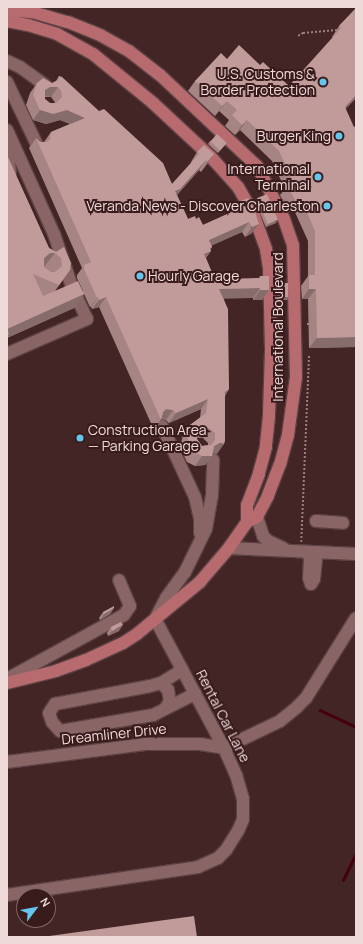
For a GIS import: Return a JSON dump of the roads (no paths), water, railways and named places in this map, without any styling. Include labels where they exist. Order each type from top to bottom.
[{"type":"main road","name":"International Boulevard","points":[[7,10],[43,14],[82,27],[110,40],[137,57],[160,75],[254,162],[264,175],[284,219],[293,245],[296,378],[291,423],[275,479],[252,519],[200,582],[137,634],[97,655],[56,671],[7,683]]},
{"type":"main road","name":"International Boulevard","points":[[7,21],[28,25],[56,34],[71,40],[97,56],[153,103],[210,156],[238,187],[253,213],[263,239],[269,267],[269,416],[266,447],[259,474],[248,505],[252,519]]},
{"type":"street","points":[[7,61],[45,85]]},
{"type":"street","points":[[7,82],[37,145]]},
{"type":"street","points":[[7,130],[54,234],[72,287],[87,319],[7,354]]},
{"type":"street","points":[[7,144],[11,180],[14,187]]},
{"type":"street","points":[[162,426],[198,508],[200,540]]},
{"type":"street","points":[[155,619],[166,598],[185,572],[206,529],[210,510],[213,460]]},
{"type":"street","points":[[252,519],[268,541],[304,552]]},
{"type":"street","points":[[316,521],[343,523]]},
{"type":"street","points":[[229,548],[356,554]]},
{"type":"street","points":[[7,679],[124,614],[130,606],[119,580]]},
{"type":"street","points":[[224,748],[280,721],[297,707],[306,698],[356,618]]},
{"type":"street","name":"Rental Car Lane","points":[[7,895],[198,867],[218,858],[226,850],[238,832],[243,819],[243,799],[236,775],[224,748],[155,619]]},
{"type":"street","points":[[182,670],[161,683],[55,704],[50,713],[52,722],[60,731],[153,714],[195,694]]},
{"type":"street","points":[[161,683],[168,690],[170,701],[165,709]]},
{"type":"street","name":"Dreamliner Drive","points":[[7,762],[145,744],[200,744],[224,748]]},
{"type":"waterway","points":[[320,710],[356,727]]},
{"type":"waterway","points":[[343,880],[356,853]]},
{"type":"place","name":"U.S. Customs & Border Protection","points":[[323,82]]},
{"type":"place","name":"Burger King","points":[[339,136]]},
{"type":"place","name":"International Terminal","points":[[318,177]]},
{"type":"place","name":"Veranda News - Discover Charleston","points":[[327,206]]},
{"type":"place","name":"Hourly Garage","points":[[140,276]]},
{"type":"place","name":"Construction Area — Parking Garage","points":[[80,438]]}]
